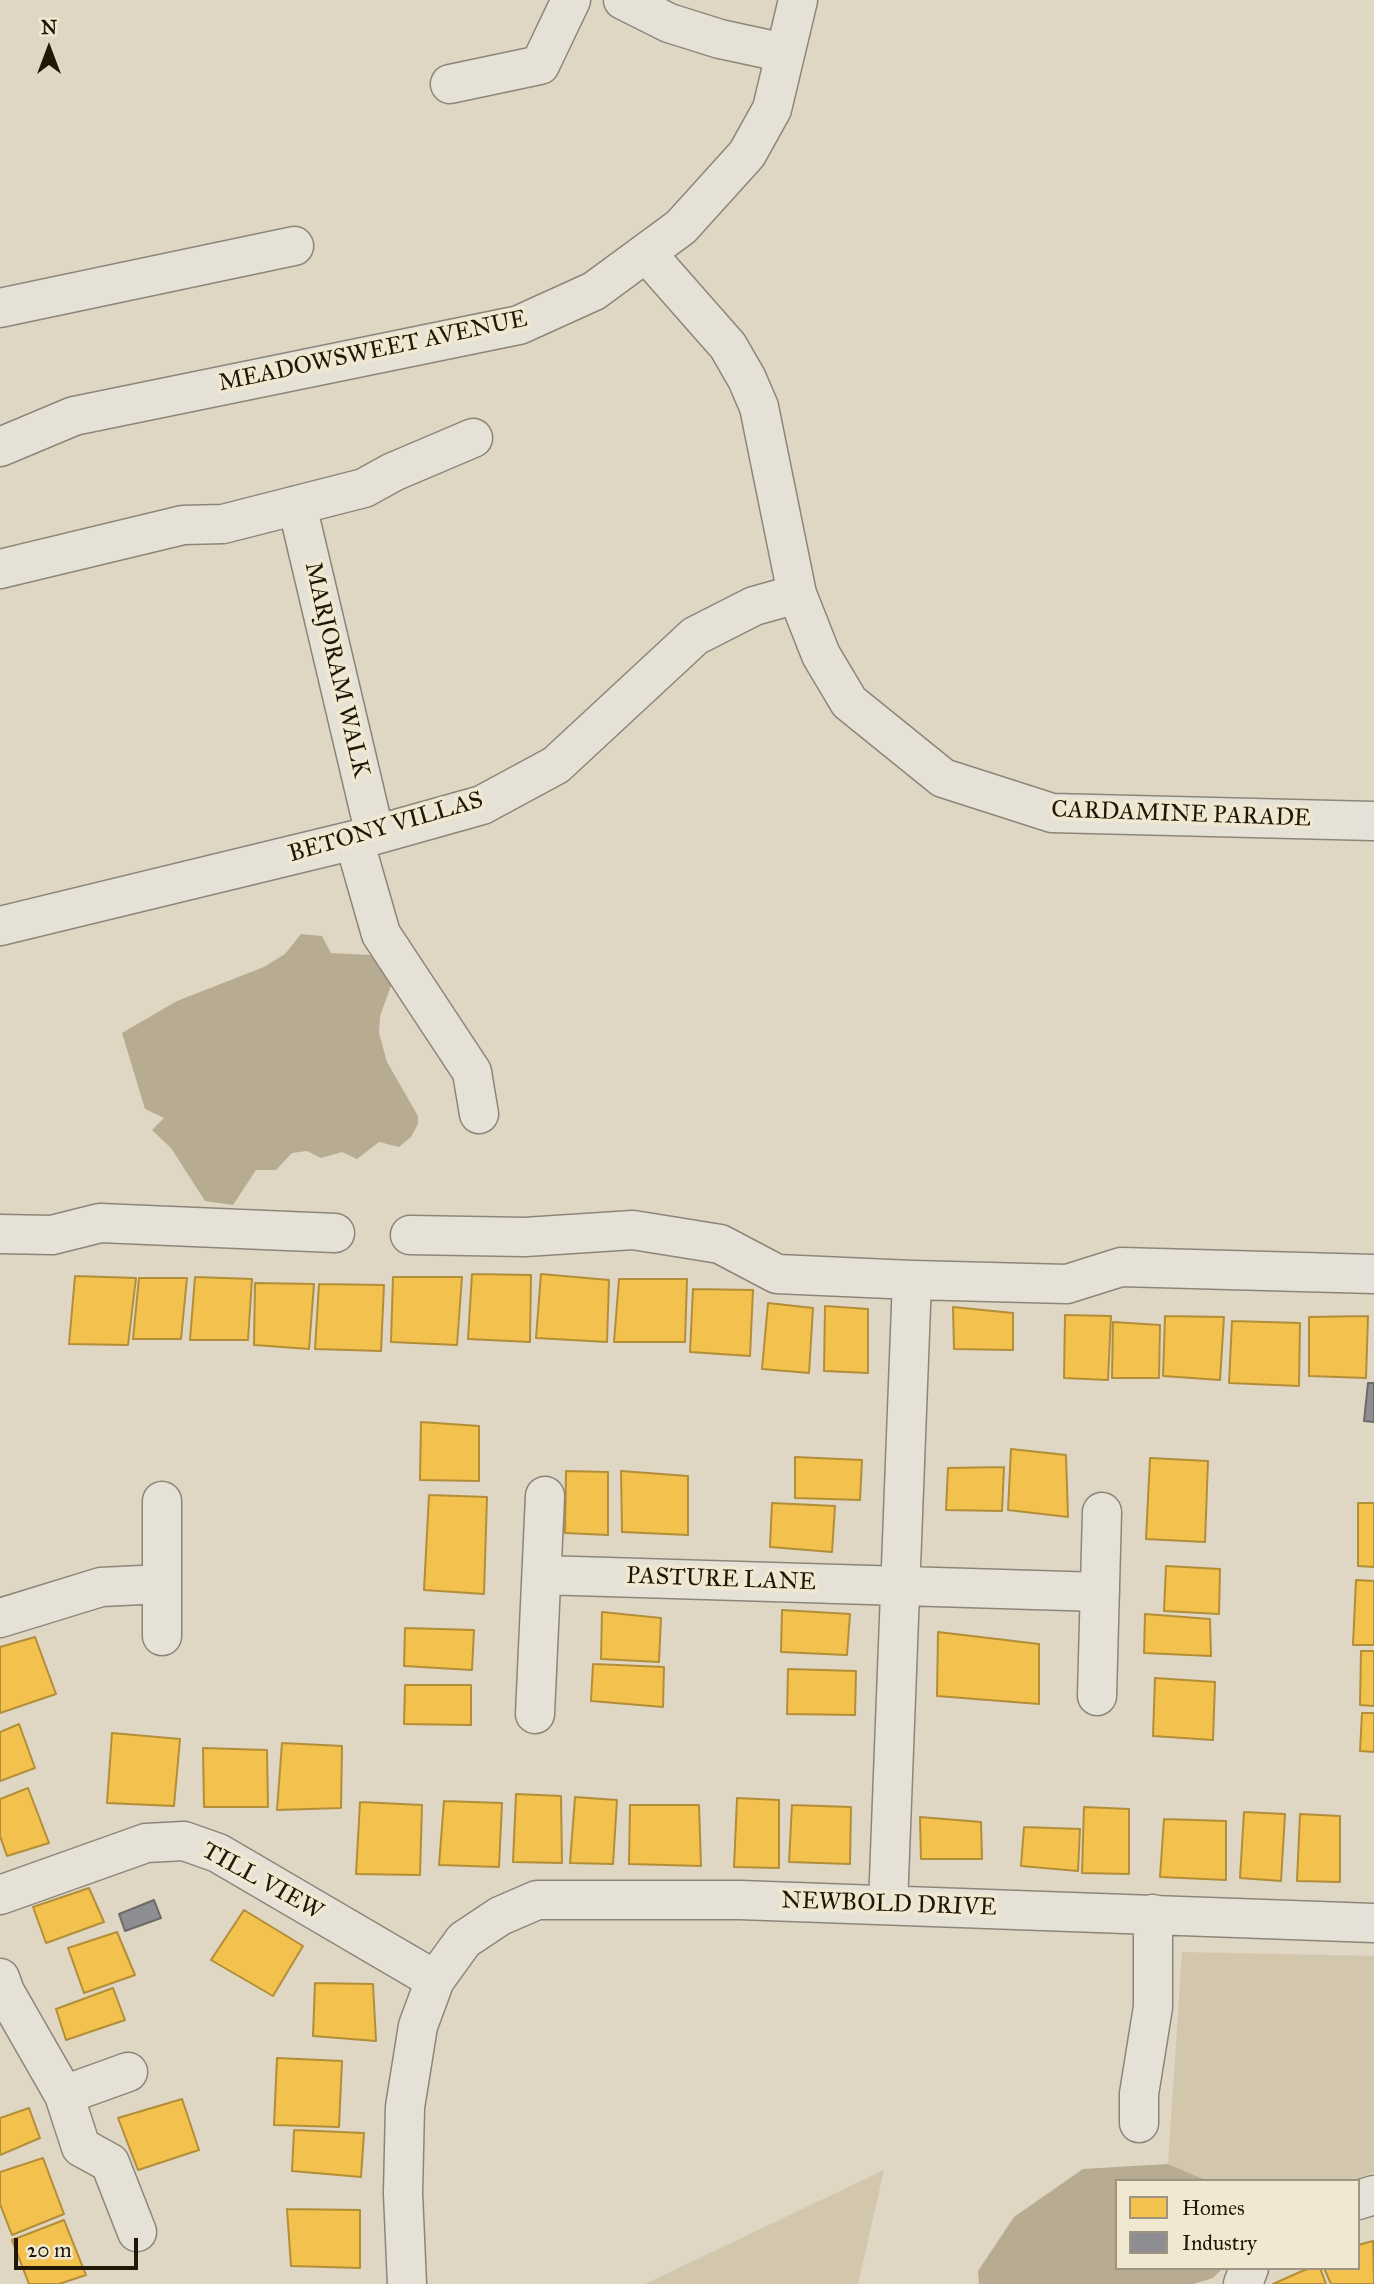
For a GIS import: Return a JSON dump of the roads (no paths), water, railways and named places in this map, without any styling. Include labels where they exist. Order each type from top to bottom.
[{"type":"street","points":[[450,84],[540,65],[571,0]]},
{"type":"street","points":[[623,0],[669,23],[785,53]]},
{"type":"street","name":"MEADOWSWEET AVENUE","points":[[0,447],[74,416],[519,325],[594,291],[681,227],[747,154],[772,109],[798,0]]},
{"type":"street","points":[[0,308],[294,246]]},
{"type":"street","name":"CARDAMINE PARADE","points":[[647,254],[728,346],[760,407],[797,594],[821,655],[849,702],[943,778],[1052,813],[1374,821]]},
{"type":"street","name":"MEADOWSWEET AVENUE","points":[[0,416],[74,416]]},
{"type":"street","points":[[0,569],[183,525],[223,524],[364,488],[473,438]]},
{"type":"street","name":"MARJORAM WALK","points":[[297,505],[382,934],[472,1072],[479,1114]]},
{"type":"street","name":"BETONY VILLAS","points":[[0,926],[364,838],[482,805],[555,765],[695,636],[754,606],[797,594]]},
{"type":"street","points":[[0,1234],[52,1235],[100,1223],[335,1233]]},
{"type":"street","points":[[410,1235],[525,1237],[633,1230],[720,1244],[778,1274],[912,1280],[1067,1284],[1121,1267],[1374,1274]]},
{"type":"street","points":[[888,1905],[912,1280]]},
{"type":"street","points":[[535,1714],[545,1496]]},
{"type":"street","points":[[162,1501],[162,1636]]},
{"type":"street","points":[[1097,1696],[1102,1512]]},
{"type":"street","name":"PASTURE LANE","points":[[542,1575],[1100,1592]]},
{"type":"street","points":[[0,1618],[101,1587],[162,1584]]},
{"type":"street","name":"TILL VIEW","points":[[0,1895],[146,1843],[184,1841],[218,1853],[435,1980]]},
{"type":"street","name":"NEWBOLD DRIVE","points":[[407,2284],[403,2193],[405,2107],[418,2026],[435,1980],[464,1940],[500,1916],[537,1900],[888,1905],[1374,1923]]},
{"type":"street","points":[[1139,2123],[1139,2094],[1153,2007],[1153,1914]]},
{"type":"street","points":[[0,1978],[5,1992],[64,2095],[81,2147],[110,2163],[137,2232]]},
{"type":"street","points":[[64,2095],[128,2072]]}]
